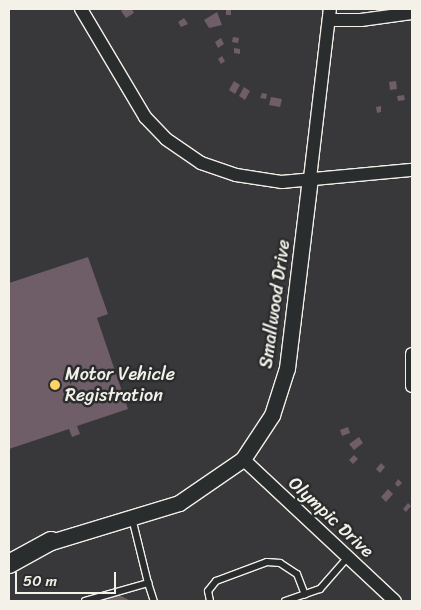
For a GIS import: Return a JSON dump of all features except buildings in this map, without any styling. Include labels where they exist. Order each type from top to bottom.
[{"type":"main road","points":[[9,550],[52,541]]},
{"type":"main road","points":[[9,564],[52,541]]},
{"type":"street","points":[[81,9],[136,105],[177,148],[207,166],[236,175],[282,182],[310,178],[362,177],[412,170]]},
{"type":"street","points":[[330,15],[361,20],[412,13]]},
{"type":"street","name":"Smallwood Drive","points":[[9,557],[52,541],[179,503],[243,459],[272,415],[287,368],[330,15]]},
{"type":"street","points":[[412,354],[412,386]]},
{"type":"street","name":"Olympic Drive","points":[[243,459],[395,601]]},
{"type":"lane","points":[[132,517],[154,601]]},
{"type":"lane","points":[[285,601],[320,589],[348,557]]},
{"type":"lane","points":[[210,601],[208,591],[216,581],[267,562],[280,563],[297,574],[305,595]]},
{"type":"lane","points":[[85,601],[148,583]]},
{"type":"place","name":"Motor Vehicle Registration","points":[[55,385]]}]
